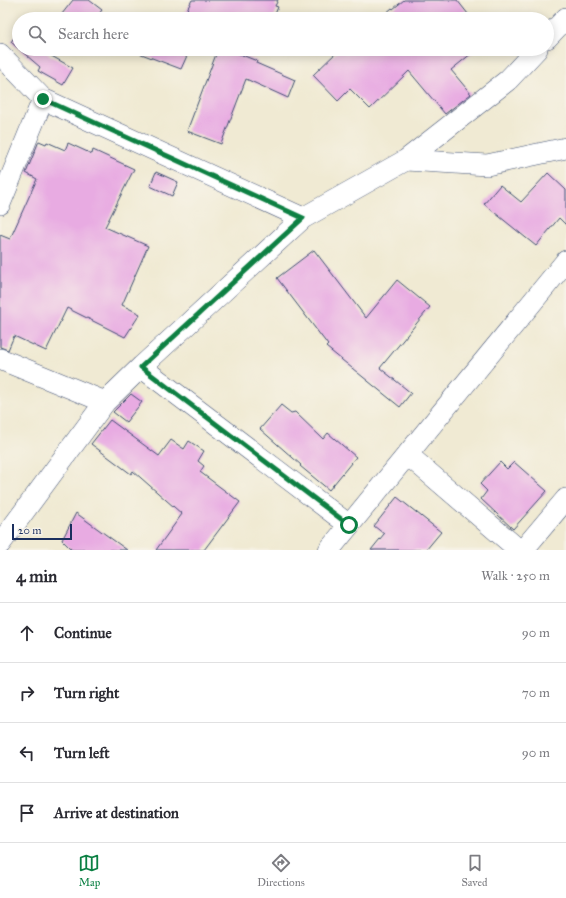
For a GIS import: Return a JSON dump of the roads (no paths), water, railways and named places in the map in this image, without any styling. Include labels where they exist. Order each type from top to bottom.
[{"type":"street","points":[[554,31],[566,18]]},
{"type":"street","points":[[0,54],[43,99],[303,218]]},
{"type":"street","points":[[0,544],[104,402],[141,367],[303,218],[406,160],[508,80],[530,56]]},
{"type":"street","points":[[0,204],[43,99]]},
{"type":"street","points":[[406,160],[487,165],[566,148]]},
{"type":"street","points":[[329,550],[566,261]]},
{"type":"street","points":[[0,360],[104,402]]},
{"type":"street","points":[[141,367],[349,525]]},
{"type":"street","points":[[408,455],[519,550]]},
{"type":"street","points":[[523,550],[566,499]]}]
